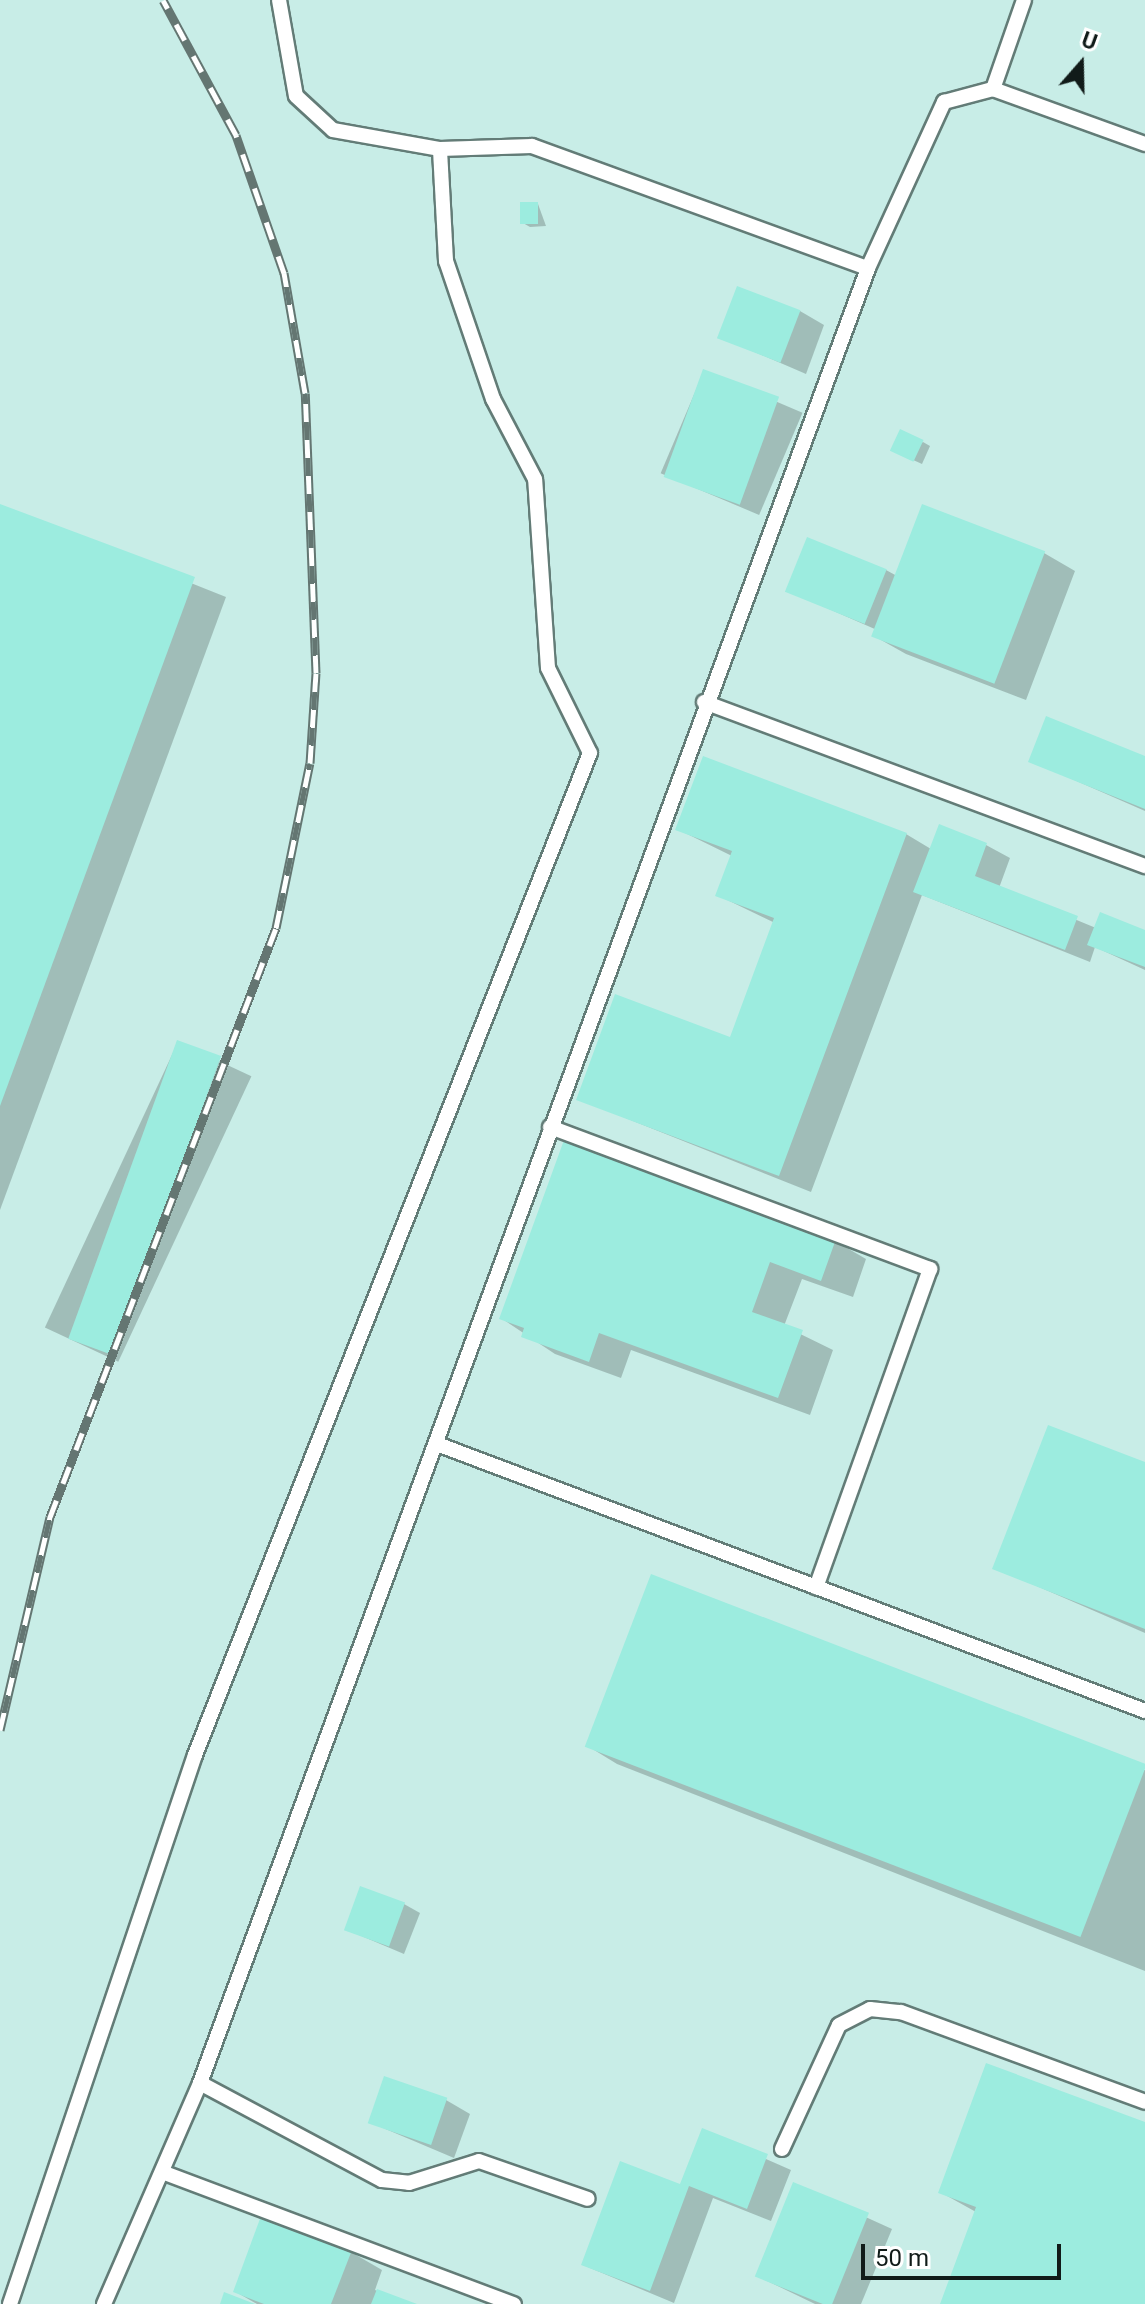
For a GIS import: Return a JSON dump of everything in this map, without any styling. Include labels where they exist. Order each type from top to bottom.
[{"type":"lane","points":[[279,0],[296,96],[312,116],[333,130],[440,149],[532,146],[868,268]]},
{"type":"lane","points":[[993,89],[1024,0]]},
{"type":"lane","points":[[104,2304],[200,2083],[437,1444],[704,702],[868,268],[944,102],[993,89],[1145,144]]},
{"type":"lane","points":[[10,2304],[195,1755],[590,753],[548,668],[535,479],[493,399],[446,261],[440,149]]},
{"type":"lane","points":[[704,702],[1145,866]]},
{"type":"lane","points":[[550,1127],[930,1269],[816,1587]]},
{"type":"lane","points":[[437,1444],[1145,1711]]},
{"type":"lane","points":[[782,2149],[839,2025],[870,2009],[901,2012],[1145,2102]]},
{"type":"lane","points":[[200,2083],[382,2180],[409,2183],[479,2161],[588,2199]]},
{"type":"lane","points":[[162,2172],[514,2304]]},
{"type":"shaded area","points":[[0,0],[1145,0],[1145,2304],[0,2304]]},
{"type":"building","points":[[520,202],[538,202],[538,224],[520,224]]},
{"type":"building","points":[[737,286],[800,310],[780,363],[717,338]]},
{"type":"building","points":[[703,369],[779,397],[740,505],[664,477]]},
{"type":"building","points":[[900,429],[924,440],[913,462],[890,451]]},
{"type":"building","points":[[0,504],[195,577],[0,1106]]},
{"type":"building","points":[[922,504],[1045,551],[994,684],[871,637]]},
{"type":"building","points":[[807,537],[887,569],[865,624],[785,592]]},
{"type":"building","points":[[1046,716],[1145,756],[1145,809],[1028,762]]},
{"type":"building","points":[[703,756],[907,833],[779,1176],[576,1100],[615,994],[730,1037],[774,918],[715,896],[732,851],[675,830]]},
{"type":"building","points":[[939,824],[987,843],[975,876],[1078,916],[1065,950],[913,892]]},
{"type":"building","points":[[1100,912],[1145,930],[1145,967],[1087,945]]},
{"type":"building","points":[[177,1040],[221,1056],[112,1355],[68,1339]]},
{"type":"building","points":[[564,1140],[836,1239],[821,1281],[770,1262],[752,1312],[803,1330],[778,1398],[599,1333],[589,1362],[521,1337],[524,1328],[499,1319]]},
{"type":"building","points":[[1048,1425],[1145,1462],[1145,1629],[992,1569]]},
{"type":"building","points":[[651,1574],[1145,1764],[1080,1937],[585,1747]]},
{"type":"building","points":[[360,1886],[405,1902],[389,1947],[344,1930]]},
{"type":"building","points":[[986,2063],[1145,2122],[1145,2304],[940,2304],[976,2207],[938,2193]]},
{"type":"building","points":[[384,2076],[447,2098],[431,2145],[368,2123]]},
{"type":"building","points":[[702,2128],[768,2154],[747,2209],[689,2186],[650,2291],[581,2265],[620,2161],[680,2184]]},
{"type":"building","points":[[793,2182],[869,2213],[832,2304],[823,2304],[755,2277]]},
{"type":"building","points":[[261,2216],[352,2250],[331,2304],[264,2304],[233,2292]]},
{"type":"building","points":[[377,2289],[417,2304],[371,2304]]},
{"type":"building","points":[[224,2292],[255,2304],[220,2304]]},
{"type":"railway","points":[[0,1730],[50,1517],[276,928],[310,763],[316,673],[305,393],[284,273],[236,135],[163,0]]}]
